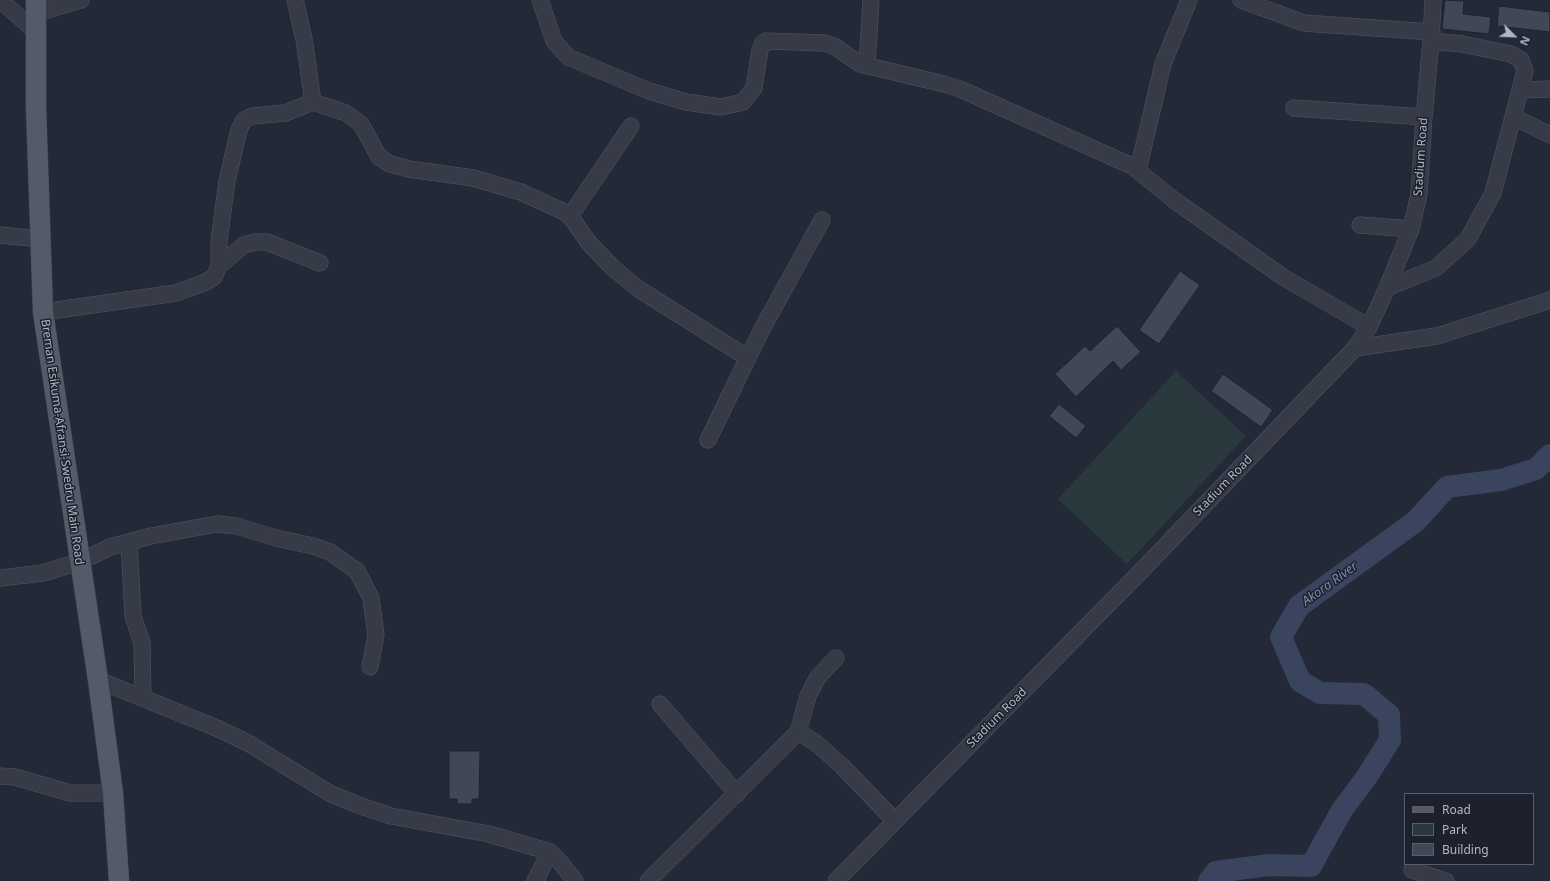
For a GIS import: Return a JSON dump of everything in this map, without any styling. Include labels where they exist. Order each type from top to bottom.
[{"type":"main road","name":"Breman Esikuma-Afransi-Swedru Main Road","points":[[36,15],[36,107],[43,312],[76,529],[79,562],[98,680],[113,794],[119,881]]},
{"type":"street","points":[[0,0],[36,15],[81,0]]},
{"type":"street","points":[[295,0],[304,39],[313,102]]},
{"type":"street","points":[[540,0],[554,41],[568,57],[649,91],[686,102],[721,107],[743,102],[754,88],[760,50],[766,41],[825,43],[834,46],[854,61],[867,66],[951,86],[1132,166],[1174,200],[1283,277],[1369,327]]},
{"type":"street","points":[[867,66],[871,0]]},
{"type":"street","points":[[1138,170],[1163,64],[1188,0]]},
{"type":"street","points":[[1241,0],[1304,23],[1432,36],[1511,54],[1521,60],[1525,70],[1514,117],[1492,193],[1468,239],[1436,268],[1387,288]]},
{"type":"street","name":"Stadium Road","points":[[836,881],[1145,567],[1355,348],[1369,327],[1387,288],[1411,229],[1419,194],[1424,117],[1432,36],[1433,0]]},
{"type":"street","points":[[1520,90],[1550,89]]},
{"type":"street","points":[[43,312],[176,293],[206,282],[214,277],[219,266],[219,241],[227,181],[239,130],[244,120],[252,116],[285,113],[313,102],[346,112],[361,124],[379,157],[390,164],[409,169],[473,178],[514,190],[562,211],[570,216],[589,243],[612,267],[637,288],[748,358]]},
{"type":"street","points":[[1294,108],[1424,117]]},
{"type":"street","points":[[1514,117],[1550,135]]},
{"type":"street","points":[[570,216],[631,126]]},
{"type":"street","points":[[708,440],[738,382],[748,358],[822,220]]},
{"type":"street","points":[[1360,225],[1411,229]]},
{"type":"street","points":[[0,235],[40,239]]},
{"type":"street","points":[[219,266],[244,245],[255,242],[267,242],[320,263]]},
{"type":"street","points":[[1355,348],[1437,336],[1550,300]]},
{"type":"street","points":[[0,578],[43,573],[79,562],[110,547],[184,529],[217,524],[237,526],[276,538],[313,546],[330,552],[357,571],[371,598],[376,635],[370,667]]},
{"type":"street","points":[[129,542],[133,616],[142,643],[143,698]]},
{"type":"street","points":[[648,881],[798,732],[808,696],[818,677],[836,658]]},
{"type":"street","points":[[98,680],[219,729],[248,743],[332,794],[364,807],[391,816],[489,834],[550,852],[575,881]]},
{"type":"street","points":[[660,704],[736,794]]},
{"type":"street","points":[[798,732],[816,743],[842,766],[895,821]]},
{"type":"street","points":[[0,776],[15,777],[70,793],[113,794]]},
{"type":"street","points":[[535,881],[550,852]]},
{"type":"street","points":[[1412,870],[1446,881]]},
{"type":"green space","points":[[1176,371],[1246,436],[1127,564],[1058,499]]},
{"type":"building","points":[[1445,0],[1464,1],[1463,14],[1491,17],[1489,34],[1442,29]]},
{"type":"building","points":[[1499,6],[1550,12],[1550,32],[1497,26]]},
{"type":"building","points":[[1180,271],[1200,285],[1159,344],[1139,330]]},
{"type":"building","points":[[1117,326],[1141,352],[1121,370],[1113,361],[1076,397],[1055,374],[1085,346],[1090,351]]},
{"type":"building","points":[[1223,374],[1273,410],[1261,427],[1211,391]]},
{"type":"building","points":[[1059,404],[1086,426],[1076,438],[1049,416]]},
{"type":"building","points":[[449,751],[480,751],[479,799],[472,799],[472,804],[457,804],[457,799],[449,799]]},
{"type":"waterway","name":"Akora River","points":[[1209,881],[1216,872],[1269,865],[1311,866],[1342,810],[1366,778],[1390,740],[1389,715],[1364,694],[1320,693],[1300,681],[1281,637],[1299,606],[1416,521],[1447,487],[1501,480],[1536,469],[1550,455]]}]
